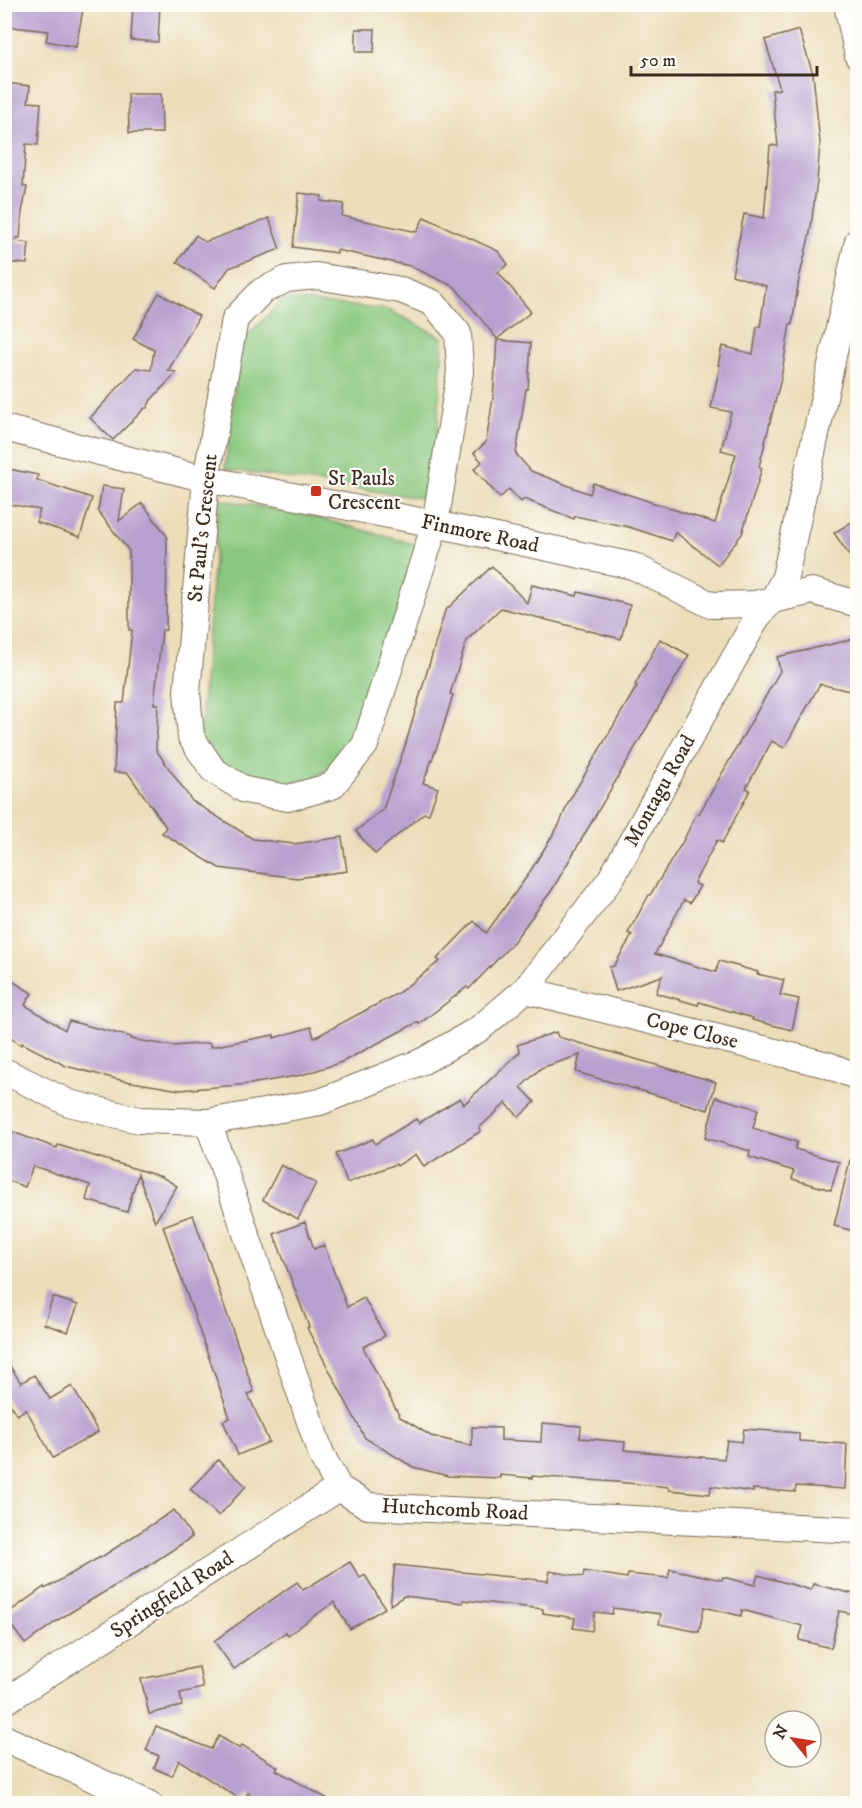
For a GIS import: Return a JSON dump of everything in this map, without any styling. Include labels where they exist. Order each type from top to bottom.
[{"type":"street","points":[[847,4],[858,56]]},
{"type":"street","name":"Montagu Road","points":[[4,1071],[69,1103],[139,1120],[208,1122],[320,1102],[423,1061],[479,1029],[525,990],[610,880],[758,616],[774,598],[785,577],[858,241]]},
{"type":"street","name":"St Paul's Crescent","points":[[316,276],[401,290],[433,303],[458,333],[460,372],[435,524],[365,745],[332,786],[288,798],[245,790],[213,770],[192,737],[187,692],[206,479],[236,319],[262,291],[287,279],[316,276]]},
{"type":"street","name":"Finmore Road","points":[[4,428],[206,479],[633,566],[711,605],[756,604],[812,591],[858,604]]},
{"type":"street","name":"Cope Close","points":[[525,990],[828,1065],[858,1077]]},
{"type":"street","points":[[208,1122],[321,1454],[339,1488]]},
{"type":"street","name":"Hutchcomb Road","points":[[339,1488],[368,1506],[858,1530]]},
{"type":"street","name":"Springfield Road","points":[[4,1702],[339,1488]]},
{"type":"street","points":[[4,1738],[149,1803]]},
{"type":"green space","points":[[283,299],[389,310],[443,338],[433,500],[225,469],[239,345]]},
{"type":"green space","points":[[219,499],[310,516],[418,545],[360,748],[300,787],[244,783],[199,744]]},
{"type":"building","points":[[4,4],[84,4],[76,47],[46,41],[48,31],[4,26]]},
{"type":"building","points":[[133,4],[160,4],[158,42],[131,40]]},
{"type":"building","points":[[356,29],[375,29],[374,52],[356,52]]},
{"type":"building","points":[[799,30],[813,74],[820,143],[817,181],[810,233],[799,279],[792,325],[790,324],[781,378],[759,467],[762,468],[742,534],[718,565],[675,532],[672,541],[629,527],[575,516],[574,519],[524,499],[521,502],[509,489],[500,498],[474,469],[482,462],[474,453],[486,442],[493,398],[497,340],[531,343],[528,389],[526,389],[516,454],[531,471],[590,494],[593,483],[715,523],[736,454],[721,450],[731,412],[711,408],[722,346],[753,354],[757,327],[760,327],[766,286],[732,275],[744,214],[764,218],[770,145],[778,146],[772,90],[780,89],[765,40]]},
{"type":"building","points":[[4,83],[30,86],[28,102],[41,103],[38,145],[26,144],[23,186],[27,187],[20,238],[16,238],[15,241],[29,243],[27,264],[4,262]]},
{"type":"building","points":[[128,94],[161,94],[162,133],[129,133]]},
{"type":"building","points":[[299,193],[322,196],[321,201],[344,204],[342,216],[417,232],[424,217],[498,251],[508,264],[498,272],[531,312],[497,339],[455,287],[410,266],[337,250],[337,253],[293,247]]},
{"type":"building","points":[[269,218],[280,249],[229,268],[215,288],[177,262],[196,235],[205,242]]},
{"type":"building","points":[[159,293],[199,316],[168,371],[177,372],[151,400],[147,408],[113,440],[90,418],[136,368],[151,370],[154,350],[133,339]]},
{"type":"building","points":[[4,468],[38,475],[37,480],[92,498],[80,537],[36,522],[40,510],[4,503]]},
{"type":"building","points":[[102,486],[124,489],[119,521],[142,503],[167,536],[166,630],[162,630],[154,704],[158,704],[156,750],[192,801],[253,839],[294,844],[342,837],[347,871],[297,878],[219,868],[162,833],[166,827],[128,773],[114,772],[117,703],[124,703],[132,630],[129,630],[129,551],[98,511]]},
{"type":"building","points":[[858,518],[858,568],[834,533]]},
{"type":"building","points":[[492,566],[527,603],[532,585],[577,596],[578,592],[630,605],[621,639],[501,608],[467,640],[450,694],[453,695],[438,744],[423,783],[438,788],[429,814],[424,813],[375,854],[356,831],[383,809],[405,746],[445,611]]},
{"type":"building","points":[[858,638],[858,693],[820,684],[784,748],[772,741],[746,788],[750,790],[722,843],[717,840],[694,883],[700,886],[690,903],[684,900],[655,954],[716,972],[719,961],[758,972],[757,974],[784,980],[780,995],[799,999],[792,1030],[752,1020],[753,1018],[699,1002],[698,1005],[656,993],[662,976],[616,991],[609,967],[614,966],[632,935],[628,933],[649,895],[682,843],[697,813],[699,814],[780,671],[777,657]]},
{"type":"building","points":[[660,639],[689,655],[552,890],[511,945],[469,989],[467,987],[419,1024],[418,1022],[342,1062],[302,1075],[250,1084],[180,1090],[120,1080],[66,1066],[22,1043],[21,1045],[6,1035],[4,1037],[4,976],[32,993],[25,1005],[65,1030],[69,1021],[131,1037],[131,1039],[173,1046],[210,1043],[210,1047],[274,1035],[274,1038],[311,1027],[314,1038],[398,993],[440,961],[437,959],[474,921],[486,933],[528,875],[559,825],[569,801],[637,686],[635,685]]},
{"type":"building","points":[[556,1032],[558,1037],[716,1082],[708,1110],[576,1072],[580,1055],[541,1068],[521,1087],[535,1102],[519,1117],[506,1103],[479,1128],[481,1131],[424,1167],[416,1154],[397,1166],[396,1164],[347,1183],[336,1154],[373,1139],[375,1144],[416,1119],[419,1123],[460,1098],[464,1104],[520,1052],[517,1045]]},
{"type":"building","points":[[716,1097],[758,1109],[753,1128],[797,1142],[795,1149],[839,1162],[831,1190],[792,1179],[794,1171],[749,1157],[750,1151],[705,1138]]},
{"type":"building","points":[[4,1129],[57,1148],[58,1145],[162,1177],[177,1186],[155,1222],[138,1174],[127,1212],[86,1200],[90,1185],[33,1166],[25,1187],[4,1179]]},
{"type":"building","points":[[850,1160],[858,1161],[858,1232],[834,1226]]},
{"type":"building","points":[[281,1165],[316,1183],[298,1219],[263,1200]]},
{"type":"building","points":[[193,1215],[254,1392],[248,1394],[269,1442],[238,1455],[223,1421],[230,1418],[163,1226]]},
{"type":"building","points":[[305,1222],[314,1249],[324,1245],[347,1307],[364,1298],[385,1336],[363,1347],[400,1417],[431,1436],[472,1446],[472,1427],[501,1428],[501,1440],[541,1442],[542,1423],[581,1426],[580,1438],[625,1442],[624,1450],[724,1459],[727,1440],[742,1442],[744,1429],[799,1433],[799,1441],[847,1444],[845,1489],[796,1486],[795,1492],[753,1489],[753,1492],[711,1486],[710,1494],[669,1490],[669,1487],[532,1476],[532,1478],[500,1475],[500,1478],[448,1476],[413,1467],[365,1438],[307,1328],[309,1327],[274,1234]]},
{"type":"building","points":[[53,1297],[78,1305],[68,1332],[44,1324]]},
{"type":"building","points":[[4,1357],[21,1383],[34,1375],[50,1399],[72,1386],[98,1432],[53,1458],[26,1409],[17,1415],[4,1395]]},
{"type":"building","points":[[218,1460],[246,1486],[219,1516],[190,1489]]},
{"type":"building","points":[[174,1510],[192,1537],[61,1618],[25,1644],[4,1616],[44,1587],[45,1589],[100,1558]]},
{"type":"building","points":[[350,1562],[360,1578],[365,1575],[385,1608],[350,1629],[334,1602],[288,1635],[286,1632],[234,1669],[214,1641],[297,1582],[303,1590]]},
{"type":"building","points":[[395,1565],[548,1581],[550,1571],[583,1577],[584,1571],[627,1578],[628,1574],[668,1578],[670,1569],[722,1580],[723,1577],[755,1585],[758,1575],[811,1590],[813,1584],[858,1595],[858,1615],[839,1611],[831,1648],[799,1640],[803,1626],[742,1610],[741,1616],[704,1607],[699,1632],[659,1624],[661,1614],[613,1608],[612,1614],[595,1612],[592,1631],[573,1628],[575,1618],[543,1613],[543,1609],[404,1596],[390,1605]]},
{"type":"building","points":[[199,1667],[203,1688],[180,1693],[182,1706],[149,1714],[141,1679]]},
{"type":"building","points":[[156,1726],[211,1749],[219,1736],[240,1749],[242,1745],[278,1767],[276,1770],[335,1803],[267,1803],[248,1793],[243,1801],[179,1760],[172,1776],[154,1768],[159,1756],[146,1750]]},
{"type":"place","name":"St Pauls Crescent","points":[[316,491]]}]
